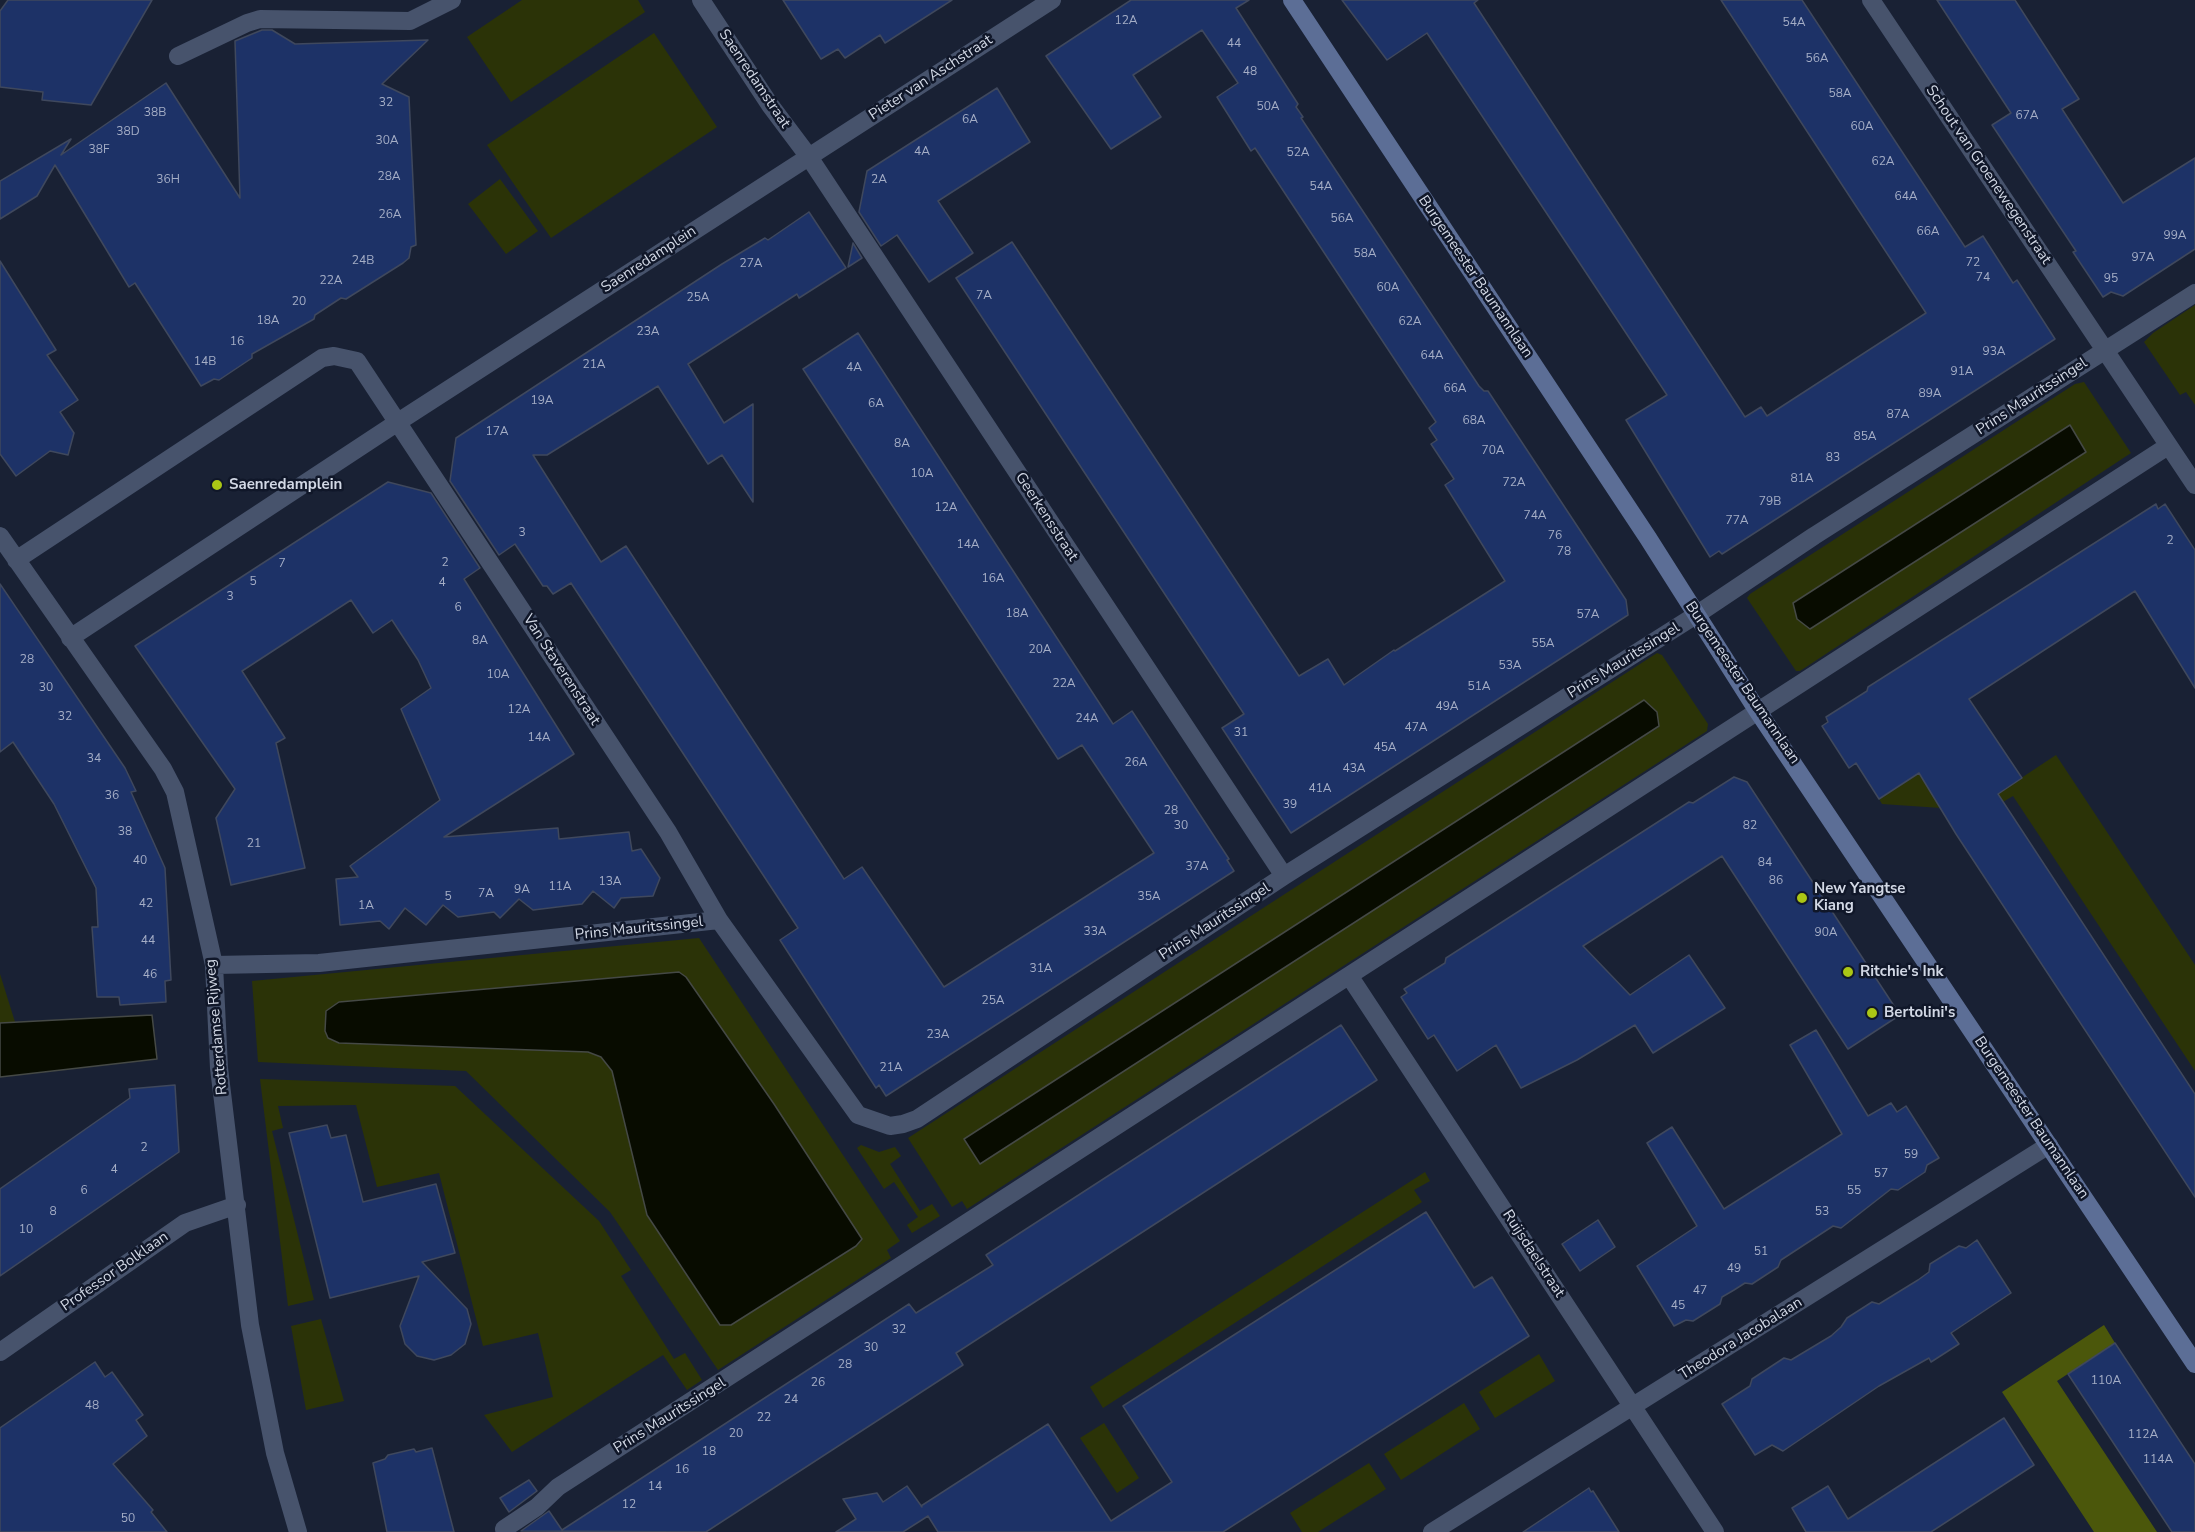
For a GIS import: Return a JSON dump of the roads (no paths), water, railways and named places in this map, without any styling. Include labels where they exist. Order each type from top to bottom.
[{"type":"street","points":[[178,56],[260,19],[410,21],[452,0]]},
{"type":"street","name":"Saenredamstraat","points":[[701,0],[770,105],[809,157]]},
{"type":"street","name":"Pieter van Aschstraat","points":[[809,157],[1052,0]]},
{"type":"street","name":"Burgemeester Baumannlaan","points":[[1292,0],[1648,538],[1757,710],[2195,1364]]},
{"type":"street","name":"Schout van Groenewegenstraat","points":[[1871,0],[2195,485]]},
{"type":"street","name":"Saenredamplein","points":[[70,638],[398,422],[809,157]]},
{"type":"street","name":"Geerkensstraat","points":[[809,157],[1284,876]]},
{"type":"street","name":"Prins Mauritssingel","points":[[214,965],[319,963],[719,920],[858,1114],[890,1126],[917,1119],[1284,876],[1696,615],[1814,536],[2195,293]]},
{"type":"street","points":[[16,560],[322,358],[334,356],[357,361],[398,422]]},
{"type":"street","name":"Van Staverenstraat","points":[[398,422],[668,832],[719,920]]},
{"type":"street","name":"Prins Mauritssingel","points":[[504,1529],[537,1507],[558,1487],[717,1386],[954,1229],[1350,977],[1757,710],[2168,446]]},
{"type":"street","name":"Rotterdamse Rijweg","points":[[0,536],[163,769],[175,792],[214,965],[219,1068],[250,1325],[275,1453],[298,1532]]},
{"type":"street","name":"Ruijsdaelstraat","points":[[1350,977],[1715,1532]]},
{"type":"street","name":"Theodora Jacobalaan","points":[[1432,1532],[2049,1144]]},
{"type":"street","name":"Professor Bolklaan","points":[[0,1352],[185,1223],[237,1205]]},
{"type":"place","name":"Saenredamplein","points":[[217,485]]},
{"type":"place","name":"New Yangtse Kiang","points":[[1802,898]]},
{"type":"place","name":"Ritchie's Ink","points":[[1848,972]]},
{"type":"place","name":"Bertolini's","points":[[1872,1013]]}]
